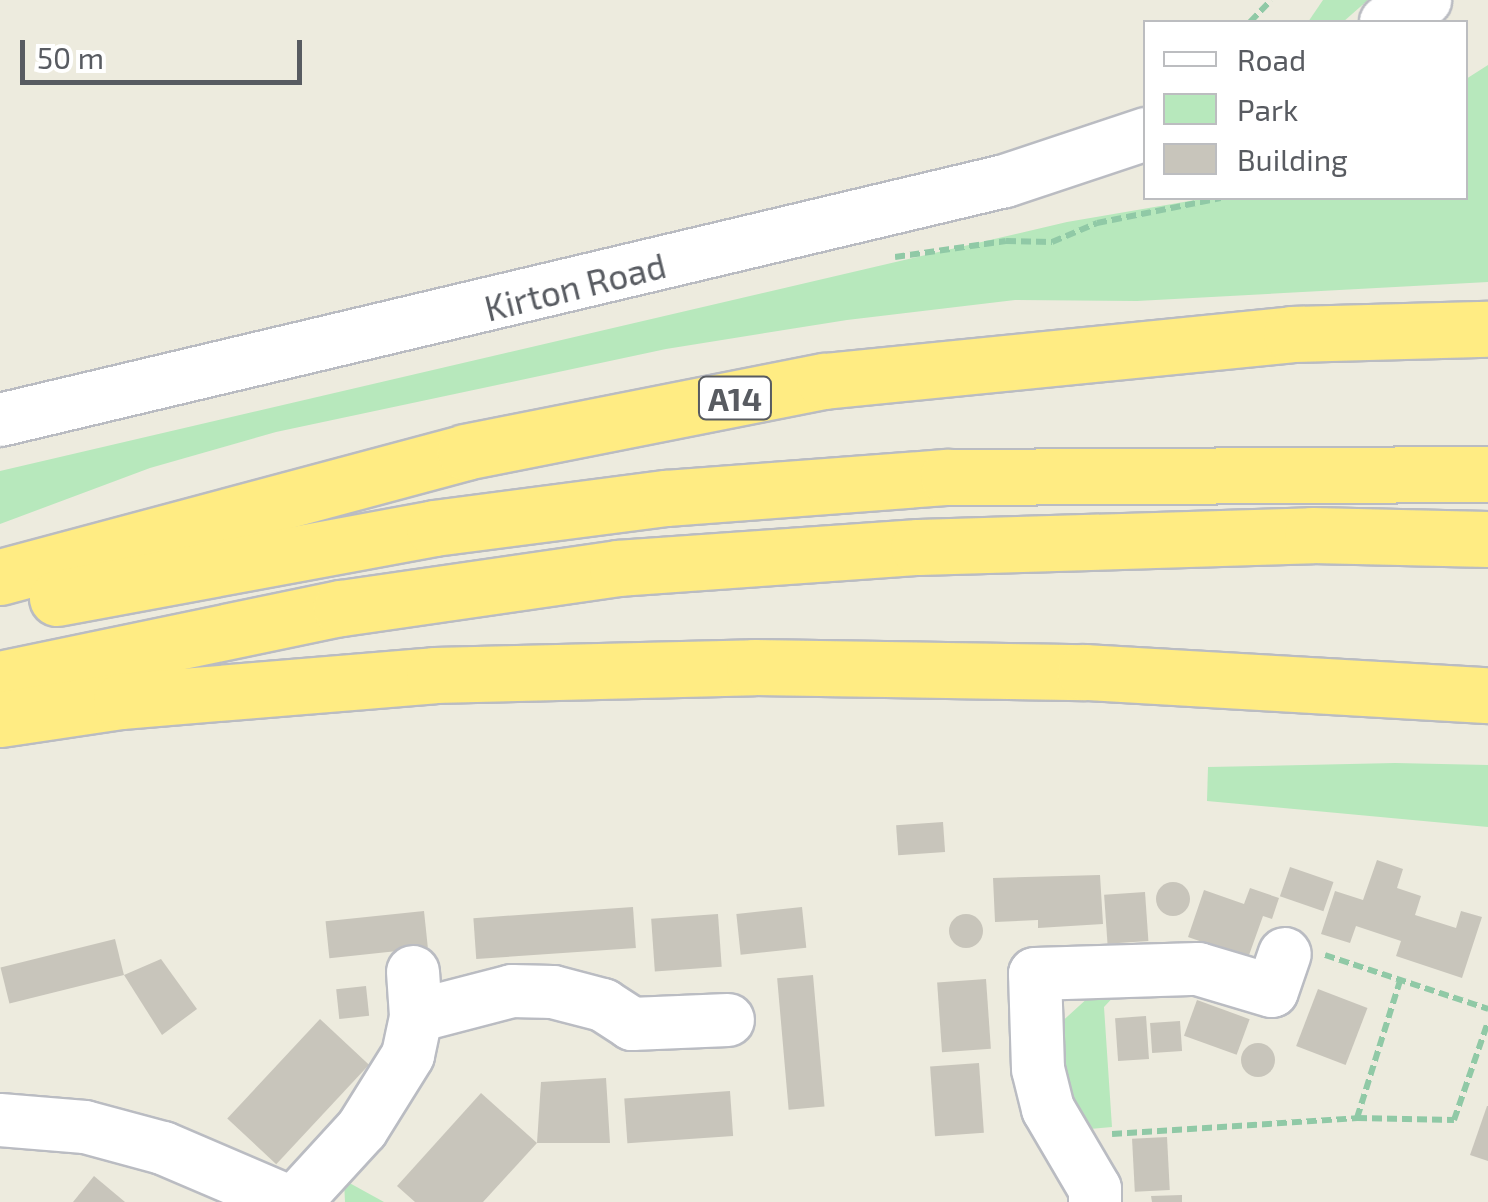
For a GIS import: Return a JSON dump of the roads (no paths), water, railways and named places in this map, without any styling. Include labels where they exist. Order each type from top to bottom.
[{"type":"highway","name":"A14","points":[[0,577],[464,452],[824,380],[1291,334],[1488,330]]},
{"type":"highway","points":[[0,611],[434,528],[666,498],[948,477],[1488,474]]},
{"type":"highway","points":[[0,679],[341,608],[617,568],[918,546],[1312,535],[1488,539]]},
{"type":"highway","points":[[0,719],[121,700],[434,674],[754,666],[1084,672],[1488,695]]},
{"type":"street","points":[[1390,20],[1425,0]]},
{"type":"street","name":"Kirton Road","points":[[0,420],[1005,181],[1143,135]]},
{"type":"street","points":[[1095,1202],[1095,1189],[1070,1150],[1038,1069],[1035,974],[1198,969],[1272,990],[1285,954]]},
{"type":"street","points":[[0,1120],[86,1127],[163,1148],[292,1202],[390,1089],[408,1056],[414,994],[553,992],[604,1005],[632,1024],[728,1020]]}]
